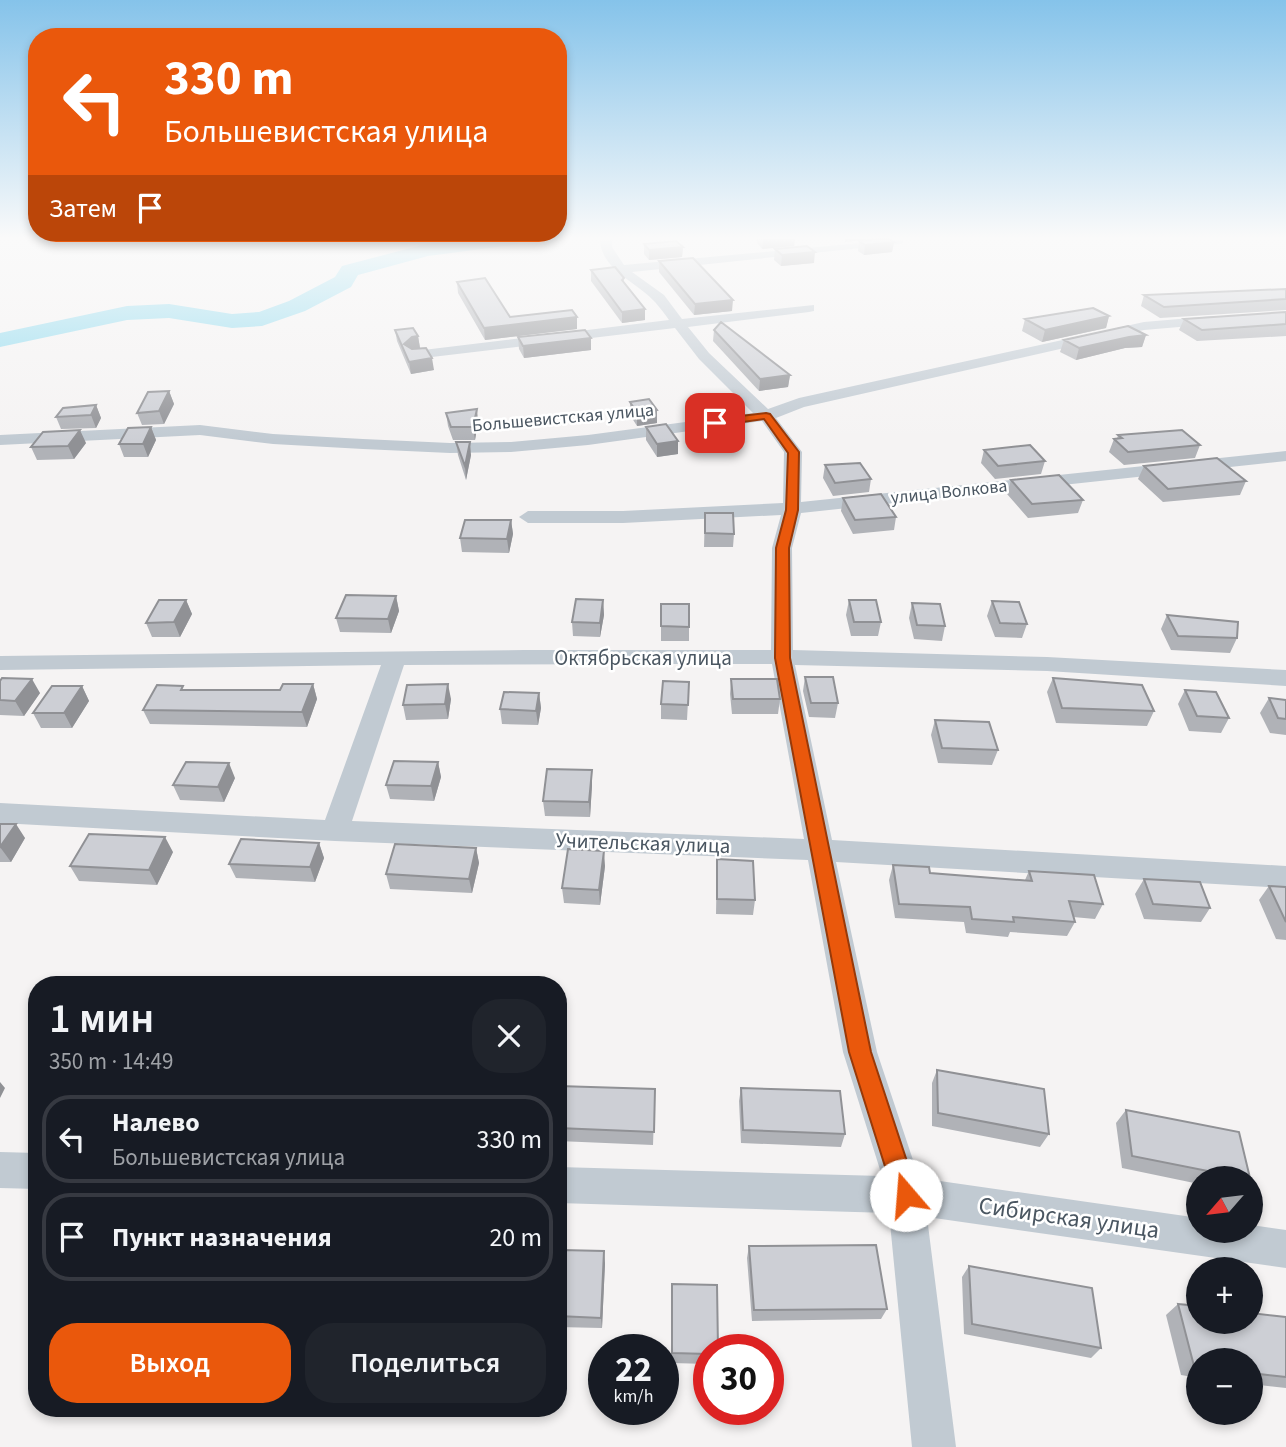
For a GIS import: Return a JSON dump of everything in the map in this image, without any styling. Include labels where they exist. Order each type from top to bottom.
[{"type":"street","points":[[666,307],[704,356],[766,416],[793,452],[792,510],[782,548],[782,658],[860,1052],[906,1195],[934,1447]]},
{"type":"street","points":[[415,355],[809,308]]},
{"type":"street","name":"Большевистская улица","points":[[0,440],[200,430],[273,439],[450,448],[511,447],[588,440],[766,416],[799,403],[1144,326],[1236,319]]},
{"type":"street","name":"улица Волкова","points":[[528,517],[608,519],[792,510],[1286,456]]},
{"type":"street","points":[[335,831],[395,658]]},
{"type":"street","name":"Октябрьская улица","points":[[0,663],[395,658],[782,658],[1046,664],[1286,678]]},
{"type":"street","name":"Учительская улица","points":[[0,813],[335,831],[818,850],[1286,877]]},
{"type":"street","points":[[0,1170],[28,1171]]},
{"type":"street","name":"Сибирская улица","points":[[567,1185],[906,1195],[1286,1249]]},
{"type":"building","points":[[471,307],[503,307],[510,317],[572,310],[577,317],[484,328]]},
{"type":"building","points":[[618,307],[643,307],[645,309],[622,312]]},
{"type":"building","points":[[1093,308],[1109,316],[1045,330],[1025,319]]},
{"type":"building","points":[[1286,312],[1286,324],[1202,330],[1184,319]]},
{"type":"building","points":[[721,322],[790,375],[760,379],[714,330]]},
{"type":"building","points":[[1128,326],[1146,335],[1079,348],[1064,340]]},
{"type":"building","points":[[413,328],[418,336],[412,337],[404,344],[412,349],[426,348],[432,358],[409,362],[395,330]]},
{"type":"building","points":[[585,330],[591,338],[523,346],[518,337]]},
{"type":"building","points":[[169,391],[159,411],[137,413],[148,392]]},
{"type":"building","points":[[649,399],[657,410],[637,413],[630,402]]},
{"type":"building","points":[[96,405],[91,415],[56,417],[63,408]]},
{"type":"building","points":[[477,409],[473,427],[451,427],[446,413]]},
{"type":"building","points":[[666,424],[678,441],[657,444],[646,427]]},
{"type":"building","points":[[151,427],[143,444],[119,444],[128,428]]},
{"type":"building","points":[[80,430],[68,446],[31,447],[43,432]]},
{"type":"building","points":[[1182,430],[1200,445],[1128,452],[1114,439],[1122,438],[1118,435]]},
{"type":"building","points":[[456,442],[470,442],[465,466]]},
{"type":"building","points":[[1030,445],[1045,461],[998,466],[984,450]]},
{"type":"building","points":[[1217,458],[1246,481],[1168,489],[1144,466]]},
{"type":"building","points":[[860,463],[871,479],[835,483],[825,465]]},
{"type":"building","points":[[1059,475],[1083,500],[1032,504],[1011,480]]},
{"type":"building","points":[[881,494],[896,517],[855,520],[843,498]]},
{"type":"building","points":[[705,513],[733,513],[734,534],[705,533]]},
{"type":"building","points":[[465,520],[511,520],[507,539],[460,538]]},
{"type":"building","points":[[346,595],[396,596],[388,619],[336,618]]},
{"type":"building","points":[[576,599],[603,600],[600,623],[572,622]]},
{"type":"building","points":[[159,600],[186,600],[174,622],[146,623]]},
{"type":"building","points":[[849,600],[876,600],[881,622],[854,622]]},
{"type":"building","points":[[992,601],[1019,602],[1027,624],[1000,623]]},
{"type":"building","points":[[912,603],[940,604],[945,626],[917,625]]},
{"type":"building","points":[[661,604],[689,604],[689,627],[661,626]]},
{"type":"building","points":[[1167,615],[1238,622],[1237,638],[1178,636]]},
{"type":"building","points":[[805,677],[833,677],[838,703],[811,703]]},
{"type":"building","points":[[2,678],[32,679],[15,701],[0,700]]},
{"type":"building","points":[[1053,678],[1142,685],[1154,711],[1062,708]]},
{"type":"building","points":[[731,679],[777,679],[780,699],[733,699]]},
{"type":"building","points":[[663,681],[689,682],[688,705],[661,704]]},
{"type":"building","points":[[283,684],[313,684],[302,712],[143,710],[157,685],[183,686],[181,690],[280,690]]},
{"type":"building","points":[[448,684],[445,704],[403,705],[407,685]]},
{"type":"building","points":[[52,686],[82,686],[64,713],[33,713]]},
{"type":"building","points":[[1185,690],[1216,692],[1229,718],[1197,716]]},
{"type":"building","points":[[504,692],[539,693],[536,711],[500,709]]},
{"type":"building","points":[[1269,698],[1286,700],[1286,719],[1278,718]]},
{"type":"building","points":[[935,720],[989,722],[998,750],[942,748]]},
{"type":"building","points":[[394,761],[438,762],[431,786],[386,785]]},
{"type":"building","points":[[186,762],[229,763],[218,787],[173,785]]},
{"type":"building","points":[[547,769],[592,770],[589,802],[543,801]]},
{"type":"building","points":[[0,824],[16,824],[0,847]]},
{"type":"building","points":[[89,834],[165,837],[149,870],[70,866]]},
{"type":"building","points":[[241,839],[319,843],[310,867],[229,864]]},
{"type":"building","points":[[395,844],[476,848],[469,879],[386,874]]},
{"type":"building","points":[[568,849],[604,851],[599,890],[562,888]]},
{"type":"building","points":[[717,859],[753,861],[755,900],[717,899]]},
{"type":"building","points":[[893,865],[929,867],[930,873],[1032,881],[1029,871],[1094,875],[1103,904],[1069,901],[1075,922],[1013,917],[1014,922],[972,919],[970,907],[899,904]]},
{"type":"building","points":[[1144,879],[1200,882],[1210,908],[1153,904]]},
{"type":"building","points":[[1269,886],[1286,887],[1286,922]]},
{"type":"building","points":[[937,1070],[1044,1089],[1049,1134],[938,1113]]},
{"type":"building","points":[[567,1086],[655,1089],[654,1132],[567,1128]]},
{"type":"building","points":[[741,1088],[840,1091],[845,1134],[743,1130]]},
{"type":"building","points":[[1126,1110],[1239,1132],[1247,1166],[1186,1167],[1132,1156]]},
{"type":"building","points":[[876,1245],[887,1309],[754,1310],[749,1246]]},
{"type":"building","points":[[567,1250],[604,1251],[601,1318],[567,1316]]},
{"type":"building","points":[[969,1266],[1092,1288],[1101,1348],[972,1324]]},
{"type":"building","points":[[672,1284],[717,1285],[718,1334],[693,1334],[693,1354],[679,1353],[679,1334],[672,1334]]},
{"type":"building","points":[[1178,1304],[1186,1305],[1186,1334],[1263,1334],[1263,1314],[1286,1317],[1286,1377],[1263,1374],[1263,1348],[1189,1348]]},
{"type":"waterway","points":[[0,340],[127,313],[169,311],[232,321],[262,319],[296,307]]},
{"type":"route","points":[[715,423],[766,416],[793,452],[792,510],[782,548],[782,658],[860,1052],[906,1195]]}]
